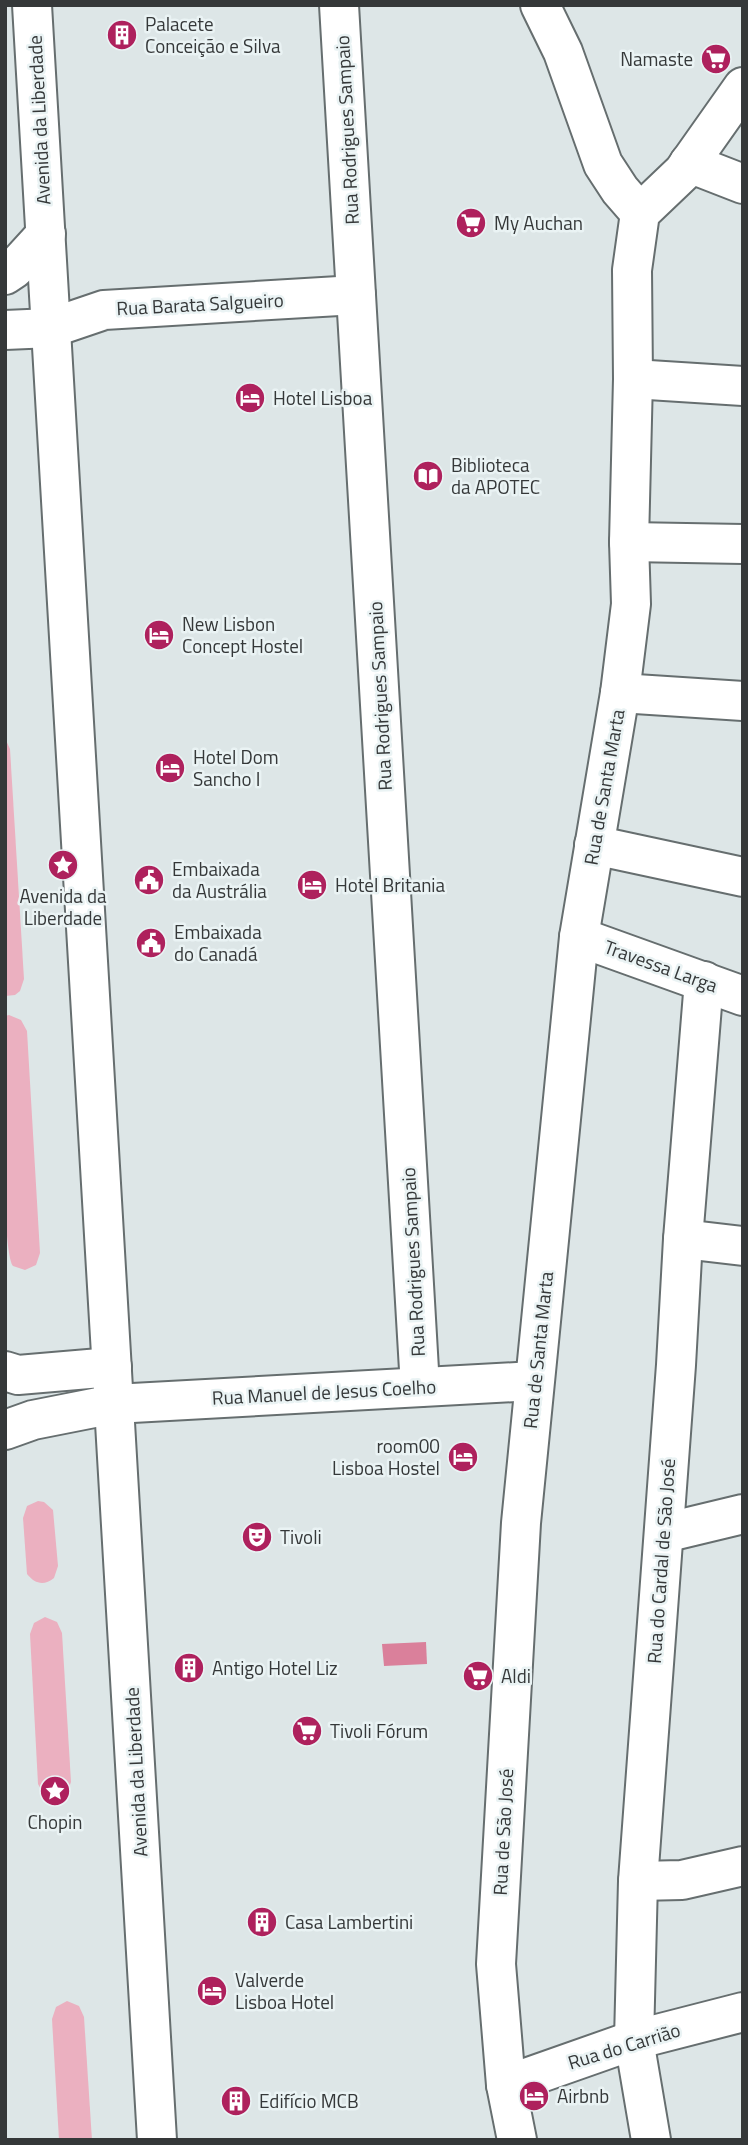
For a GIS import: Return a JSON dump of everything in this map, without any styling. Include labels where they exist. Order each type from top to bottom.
[{"type":"street","name":"Avenida da Liberdade","points":[[32,5],[157,2140]]},
{"type":"street","name":"Rua Rodrigues Sampaio","points":[[339,5],[420,1387]]},
{"type":"street","points":[[540,5],[563,52],[603,164],[620,190],[640,213],[690,163],[743,87]]},
{"type":"street","points":[[690,163],[743,184]]},
{"type":"street","name":"Rua de Santa Marta","points":[[521,1523],[579,937],[620,692],[631,604],[629,542],[633,379],[632,270],[640,213]]},
{"type":"street","points":[[5,275],[20,263],[46,234]]},
{"type":"street","name":"Rua Barata Salgueiro","points":[[5,330],[51,328],[104,310],[356,295]]},
{"type":"street","points":[[633,379],[743,386]]},
{"type":"street","points":[[629,542],[743,544]]},
{"type":"street","points":[[620,692],[743,701]]},
{"type":"street","points":[[594,845],[743,877]]},
{"type":"street","name":"Travessa Larga","points":[[579,937],[743,996]]},
{"type":"street","name":"Rua do Cardal de São José","points":[[651,2140],[634,2039],[638,1881],[664,1533],[682,1239],[705,981]]},
{"type":"street","points":[[682,1239],[743,1246]]},
{"type":"street","points":[[5,1371],[18,1375],[113,1385]]},
{"type":"street","name":"Rua Manuel de Jesus Coelho","points":[[113,1385],[420,1387],[534,1381]]},
{"type":"street","points":[[5,1430],[113,1385]]},
{"type":"street","points":[[664,1533],[743,1514]]},
{"type":"street","name":"Rua de São José","points":[[517,2140],[506,2085],[496,1964],[521,1523]]},
{"type":"street","points":[[638,1881],[682,1880],[743,1866]]},
{"type":"street","name":"Rua do Carrião","points":[[506,2085],[634,2039],[743,2012]]},
{"type":"shaded area","points":[[5,738],[10,749],[24,979],[20,991],[15,995],[5,996]]},
{"type":"shaded area","points":[[5,1016],[21,1020],[27,1031],[40,1253],[36,1265],[25,1270],[13,1266],[6,1224]]},
{"type":"shaded area","points":[[38,1501],[44,1502],[53,1510],[58,1566],[54,1578],[43,1583],[36,1582],[27,1574],[23,1518],[27,1506]]},
{"type":"shaded area","points":[[45,1617],[57,1622],[62,1633],[71,1782],[67,1793],[55,1799],[44,1795],[38,1784],[30,1634],[34,1623]]},
{"type":"shaded area","points":[[426,1642],[427,1664],[384,1666],[382,1644]]},
{"type":"shaded area","points":[[67,2001],[79,2006],[84,2017],[92,2140],[59,2140],[52,2019],[56,2007]]},
{"type":"place","name":"Palacete Conceição e Silva","points":[[122,35]]},
{"type":"place","name":"Namaste","points":[[716,59]]},
{"type":"place","name":"My Auchan","points":[[471,223]]},
{"type":"place","name":"Hotel Lisboa","points":[[250,398]]},
{"type":"place","name":"Biblioteca da APOTEC","points":[[428,476]]},
{"type":"place","name":"New Lisbon Concept Hostel","points":[[159,635]]},
{"type":"place","name":"Hotel Dom Sancho I","points":[[170,768]]},
{"type":"place","name":"Avenida da Liberdade","points":[[63,865]]},
{"type":"place","name":"Embaixada da Austrália","points":[[149,880]]},
{"type":"place","name":"Hotel Britania","points":[[312,885]]},
{"type":"place","name":"Embaixada do Canadá","points":[[151,943]]},
{"type":"place","name":"room00 Lisboa Hostel","points":[[463,1457]]},
{"type":"place","name":"Tivoli","points":[[257,1537]]},
{"type":"place","name":"Antigo Hotel Liz","points":[[189,1668]]},
{"type":"place","name":"Aldi","points":[[478,1676]]},
{"type":"place","name":"Tivoli Fórum","points":[[307,1731]]},
{"type":"place","name":"Chopin","points":[[55,1791]]},
{"type":"place","name":"Casa Lambertini","points":[[262,1922]]},
{"type":"place","name":"Valverde Lisboa Hotel","points":[[212,1991]]},
{"type":"place","name":"Airbnb","points":[[534,2096]]},
{"type":"place","name":"Edifício MCB","points":[[236,2101]]}]
